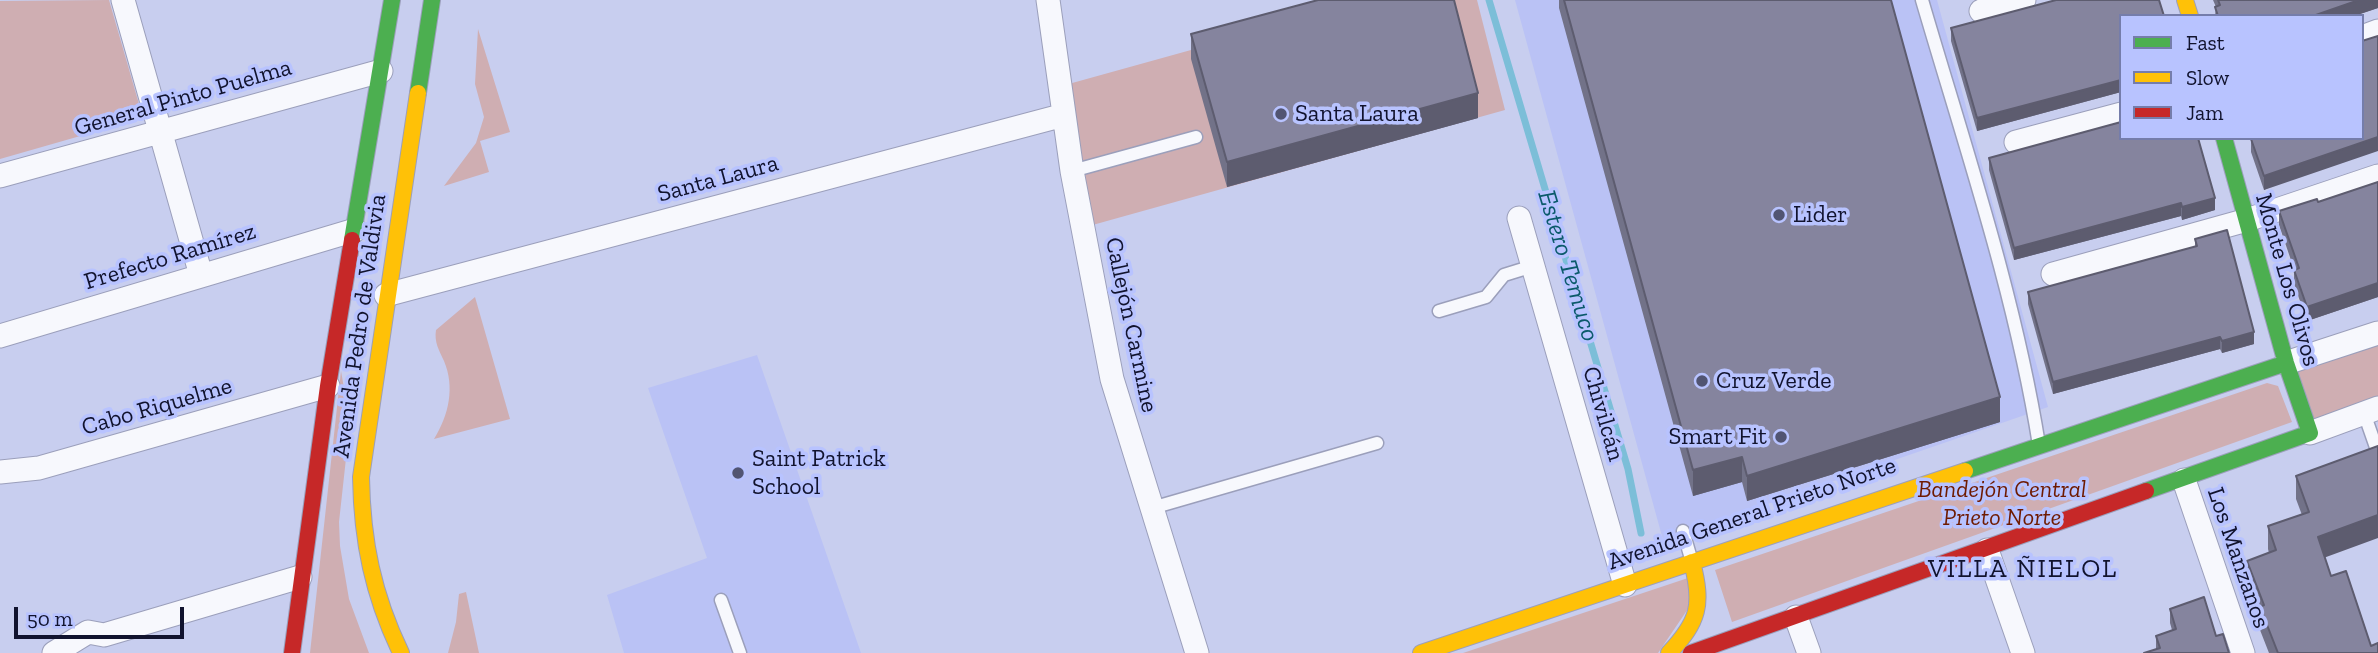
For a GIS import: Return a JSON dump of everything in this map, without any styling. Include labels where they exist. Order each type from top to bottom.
[{"type":"street","points":[[123,0],[201,275]]},
{"type":"street","name":"Avenida Pedro de Valdivia","points":[[292,653],[300,577],[328,386],[355,230],[394,81],[392,0]]},
{"type":"street","name":"Avenida Pedro de Valdivia","points":[[401,653],[379,612],[367,568],[361,525],[361,477],[432,0]]},
{"type":"street","name":"Callejón Carmine","points":[[1048,0],[1072,171],[1112,379],[1197,653]]},
{"type":"street","points":[[1981,11],[2024,0]]},
{"type":"street","points":[[394,81],[414,112]]},
{"type":"street","name":"General Pinto Puelma","points":[[0,176],[159,131],[394,81]]},
{"type":"street","name":"Santa Laura","points":[[386,295],[1064,115]]},
{"type":"street","points":[[2016,142],[2119,115]]},
{"type":"street","name":"Monte Los Olivos","points":[[2225,140],[2286,363],[2309,433]]},
{"type":"street","points":[[2053,274],[2247,220],[2378,176]]},
{"type":"street","name":"Chivilcán","points":[[1519,218],[1625,585]]},
{"type":"street","name":"Prefecto Ramírez","points":[[0,336],[355,230]]},
{"type":"street","name":"Avenida General Prieto Norte","points":[[1421,653],[2378,333]]},
{"type":"street","name":"Cabo Riquelme","points":[[0,472],[39,468],[328,386]]},
{"type":"street","points":[[1691,653],[2184,480],[2371,411]]},
{"type":"street","name":"Los Manzanos","points":[[2184,480],[2242,653]]},
{"type":"street","points":[[1987,550],[2023,653]]},
{"type":"street","points":[[1669,653],[1690,632],[1699,612],[1700,596],[1692,562]]},
{"type":"street","points":[[54,653],[88,632],[100,644],[300,577]]},
{"type":"street","points":[[1796,617],[1809,653]]},
{"type":"lane","points":[[1922,0],[2007,293],[2031,396],[2039,446]]},
{"type":"lane","points":[[1072,171],[1196,137]]},
{"type":"lane","points":[[1439,311],[1486,298],[1504,275],[1533,266]]},
{"type":"lane","points":[[2371,411],[2378,453]]},
{"type":"lane","points":[[1152,508],[1377,443]]},
{"type":"lane","points":[[1683,531],[1692,562]]},
{"type":"lane","points":[[721,600],[740,653]]},
{"type":"shaded area","name":"Lider","points":[[1515,0],[1937,0],[2048,407],[1663,540]]},
{"type":"shaded area","name":"Saint Patrick School","points":[[757,355],[861,653],[624,653],[607,595],[707,558],[648,388]]},
{"type":"green space","points":[[109,0],[143,118],[0,159],[0,1]]},
{"type":"green space","name":"Santa Laura","points":[[1371,0],[1477,0],[1505,110],[1089,226],[1065,85]]},
{"type":"green space","points":[[478,29],[510,132],[480,141],[489,172],[444,186],[476,143],[484,117],[475,84]]},
{"type":"green space","points":[[475,297],[510,419],[434,439],[447,411],[450,391],[447,371],[436,342],[436,330]]},
{"type":"green space","points":[[2378,340],[2378,407],[2314,424],[2295,367]]},
{"type":"green space","points":[[341,371],[350,422],[339,522],[340,546],[349,599],[369,653],[310,653]]},
{"type":"green space","name":"Bandejón Central Prieto Norte","points":[[2267,383],[2278,386],[2292,422],[1732,622],[1715,570]]},
{"type":"green space","points":[[1688,578],[1692,603],[1658,653],[1463,653]]},
{"type":"green space","points":[[466,592],[479,653],[448,653],[456,622],[459,594]]},
{"type":"building","points":[[1318,0],[1454,0],[1478,93],[1227,162],[1191,34]]},
{"type":"building","name":"Lider","points":[[1564,0],[1891,0],[2000,397],[1747,476],[1742,457],[1693,470]]},
{"type":"building","points":[[2056,0],[2159,0],[2163,14],[2119,14],[2119,81],[1977,118],[1951,28]]},
{"type":"building","points":[[2218,0],[2359,0],[2319,14],[2217,14],[2215,7],[2220,5]]},
{"type":"building","points":[[2378,36],[2378,137],[2264,176],[2251,140],[2364,140],[2364,40]]},
{"type":"building","points":[[2119,123],[2119,140],[2199,140],[2215,198],[2182,207],[2181,203],[2014,248],[1989,158]]},
{"type":"building","points":[[2378,182],[2378,283],[2307,307],[2294,270],[2299,268],[2279,211],[2317,199],[2318,202]]},
{"type":"building","points":[[2227,230],[2254,332],[2222,341],[2220,337],[2053,382],[2028,292],[2197,246],[2195,239]]},
{"type":"building","points":[[2378,446],[2378,515],[2318,537],[2331,576],[2346,571],[2371,646],[2378,643],[2378,653],[2278,653],[2260,607],[2264,605],[2247,561],[2276,550],[2268,526],[2309,512],[2296,476]]},
{"type":"building","points":[[2204,597],[2216,636],[2223,634],[2229,653],[2144,653],[2160,648],[2156,636],[2176,629],[2170,609]]},
{"type":"waterway","name":"Estero Temuco","points":[[1489,0],[1628,469],[1641,533]]},
{"type":"traffic: fast","points":[[352,240],[392,0]]},
{"type":"traffic: fast","points":[[418,93],[432,0]]},
{"type":"traffic: fast","points":[[2146,491],[2310,433],[2286,363],[2225,140]]},
{"type":"traffic: fast","points":[[1965,471],[2286,363]]},
{"type":"traffic: slow","points":[[2185,0],[2189,14]]},
{"type":"traffic: slow","points":[[401,653],[376,589],[367,546],[361,477],[418,93]]},
{"type":"traffic: slow","points":[[1421,653],[1965,471]]},
{"type":"traffic: slow","points":[[1669,653],[1687,631],[1696,612],[1697,590],[1692,562]]},
{"type":"traffic: jam","points":[[292,653],[328,386],[352,240]]},
{"type":"traffic: jam","points":[[1691,653],[2146,491]]},
{"type":"place","name":"Santa Laura","points":[[1281,114]]},
{"type":"place","name":"Lider","points":[[1779,215]]},
{"type":"place","name":"Cruz Verde","points":[[1702,381]]},
{"type":"place","name":"Smart Fit","points":[[1781,437]]},
{"type":"place","name":"Saint Patrick School","points":[[738,473]]},
{"type":"district","name":"VILLA ÑIELOL","points":[[2023,570]]}]
